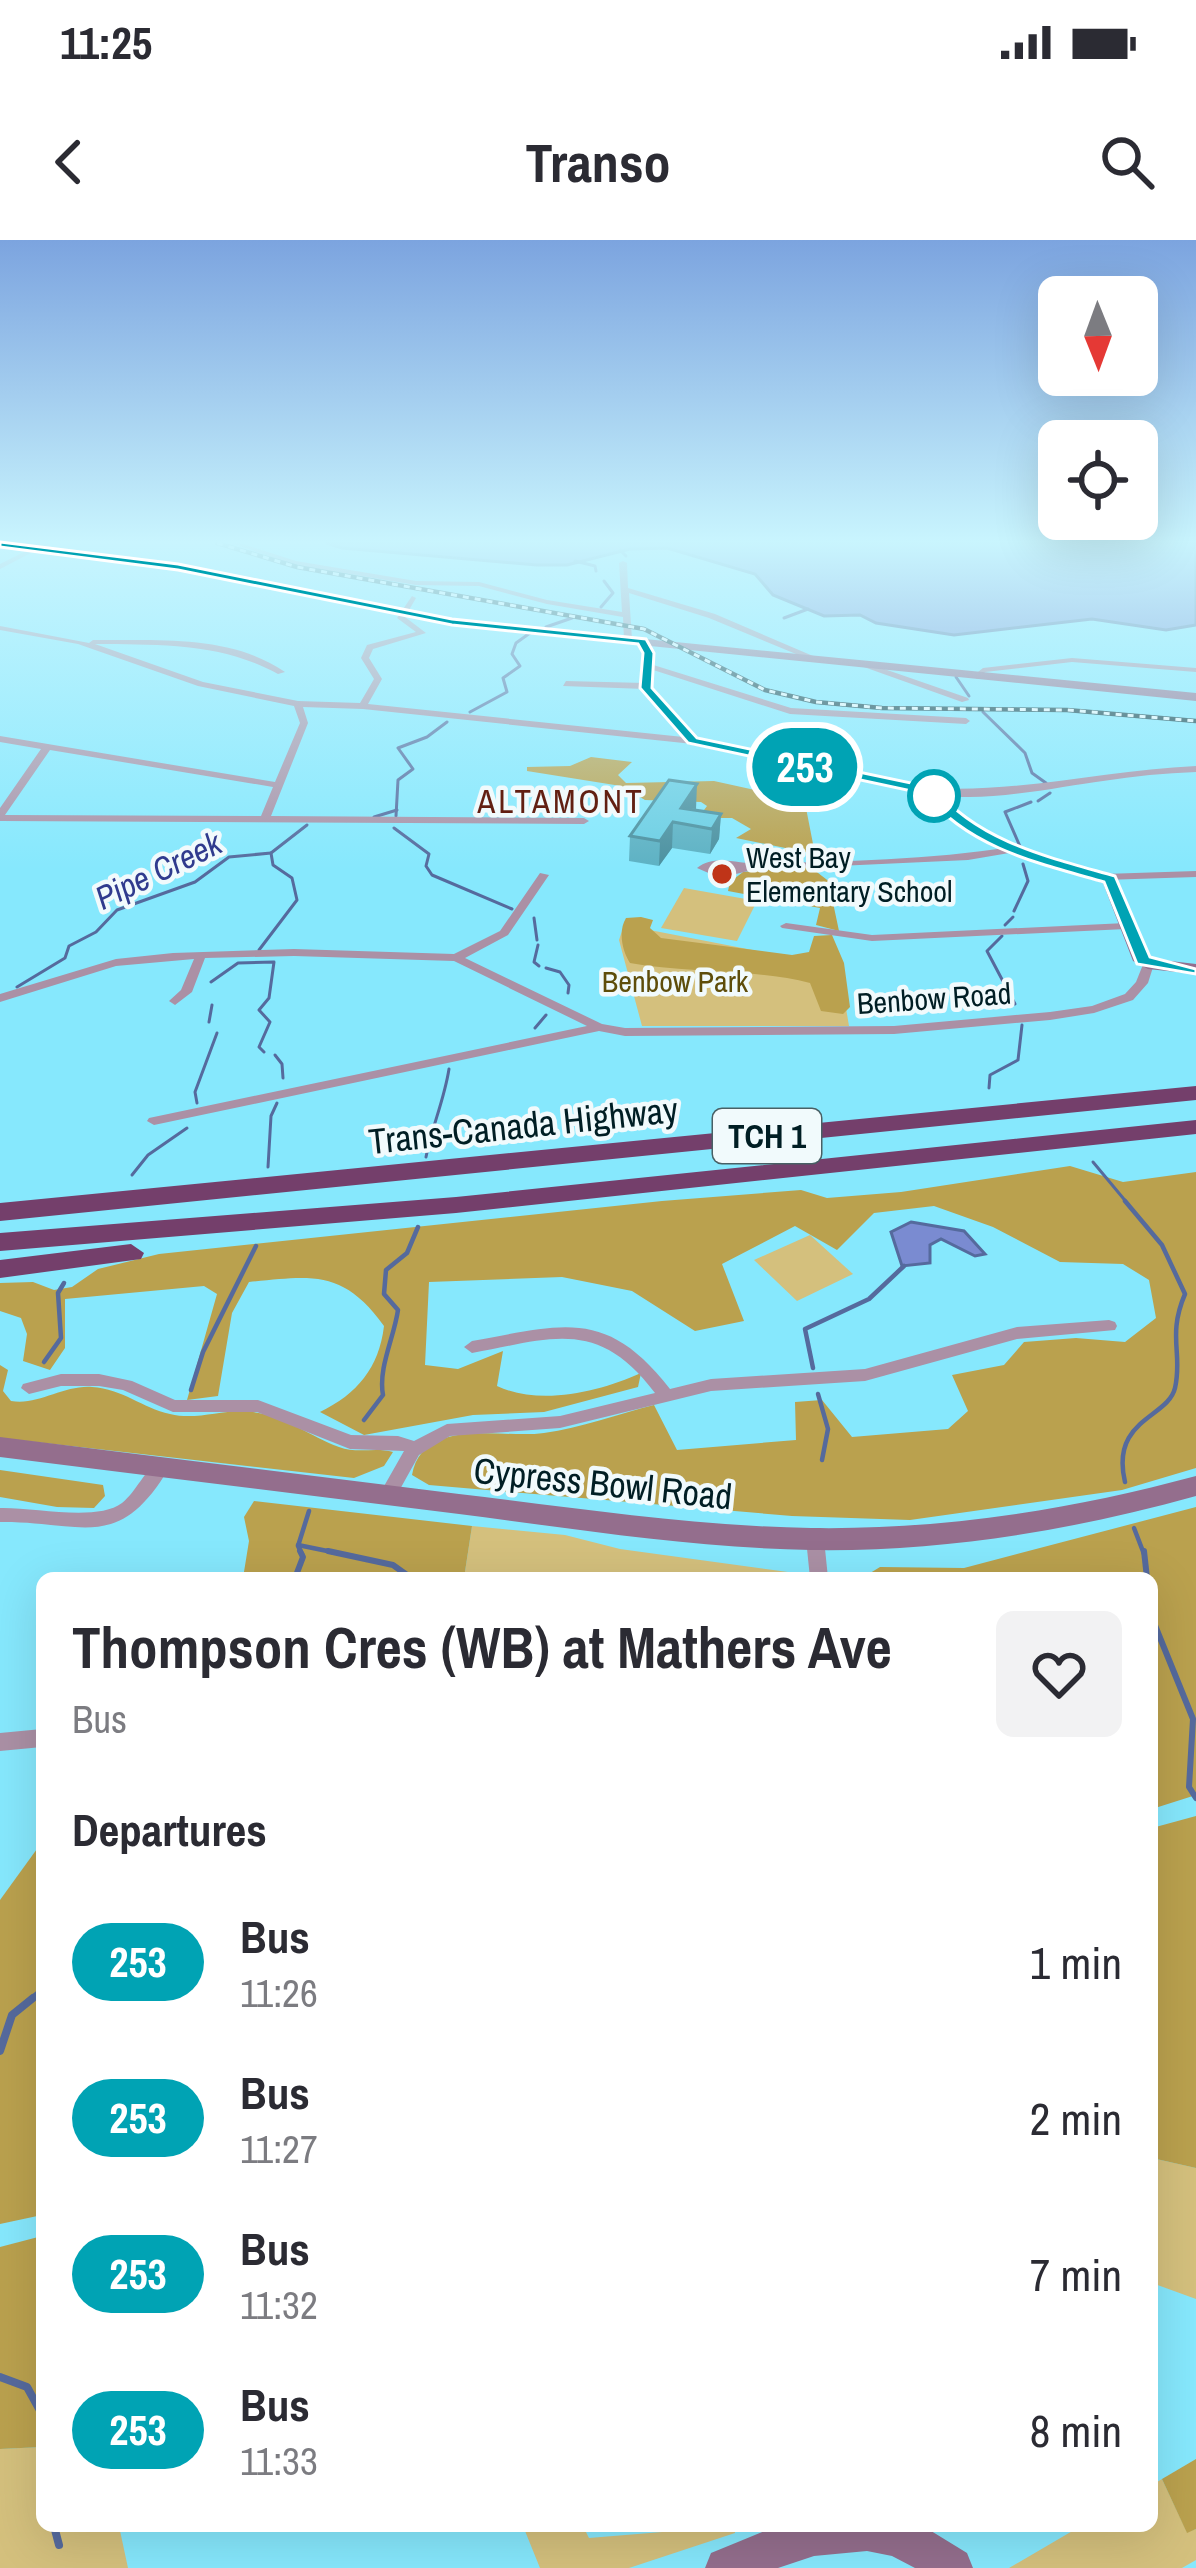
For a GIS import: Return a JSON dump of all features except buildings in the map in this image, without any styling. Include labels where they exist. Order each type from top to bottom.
[{"type":"highway","name":"Trans-Canada Highway","points":[[0,1212],[1196,1093]]},
{"type":"highway","name":"Trans-Canada Highway","points":[[0,1242],[591,1192],[1196,1127]]},
{"type":"highway","points":[[0,1198],[339,1180]]},
{"type":"highway","points":[[0,1269],[591,1192]]},
{"type":"street","points":[[105,652],[200,684],[298,704],[363,706],[693,741],[931,790],[1000,793],[1157,770],[1196,770]]},
{"type":"street","points":[[239,652],[281,672]]},
{"type":"street","points":[[363,706],[378,679],[365,658],[368,652]]},
{"type":"street","points":[[641,652],[646,686],[655,702],[693,741]]},
{"type":"street","points":[[645,652],[790,711],[966,721]]},
{"type":"street","points":[[741,652],[1196,697]]},
{"type":"street","points":[[798,652],[816,659]]},
{"type":"street","points":[[977,676],[983,670],[1072,660],[1196,670]]},
{"type":"street","points":[[867,665],[965,700]]},
{"type":"street","points":[[566,684],[646,686]]},
{"type":"street","points":[[265,819],[304,723],[298,704]]},
{"type":"street","points":[[0,739],[277,785]]},
{"type":"street","points":[[0,816],[46,746]]},
{"type":"street","points":[[931,790],[941,804],[1011,850],[1104,877],[1196,874]]},
{"type":"street","points":[[0,816],[584,821]]},
{"type":"street","points":[[752,867],[979,856],[1011,850]]},
{"type":"street","points":[[456,958],[504,933],[544,874]]},
{"type":"street","points":[[1104,877],[1114,886],[1139,957],[1148,964],[1196,969]]},
{"type":"street","points":[[786,926],[872,938],[1126,926]]},
{"type":"street","points":[[0,998],[129,961],[348,954],[456,958],[599,1027]]},
{"type":"street","points":[[175,1001],[186,992],[200,957]]},
{"type":"street","name":"Benbow Road","points":[[599,1027],[625,1032],[894,1030],[1035,1018],[1094,1009],[1129,997],[1142,983],[1148,964]]},
{"type":"street","points":[[154,1121],[599,1027]]},
{"type":"street","points":[[388,1495],[416,1448],[447,1430],[560,1422],[665,1394],[730,1383],[865,1375],[1017,1333],[1109,1326]]},
{"type":"street","points":[[472,1347],[554,1334],[602,1335],[651,1372],[665,1394]]},
{"type":"street","points":[[29,1388],[61,1380],[126,1384],[173,1406],[258,1406],[350,1442],[416,1448]]},
{"type":"street","name":"Cypress Bowl Road","points":[[0,1448],[668,1529],[815,1539],[939,1535],[1016,1525],[1098,1511],[1196,1486]]},
{"type":"street","points":[[0,1515],[29,1513],[90,1521],[116,1518],[144,1496],[160,1468]]},
{"type":"street","points":[[815,1539],[818,1572]]},
{"type":"street","points":[[0,1742],[36,1739]]},
{"type":"street","points":[[726,2568],[818,2532]]},
{"type":"street","points":[[880,2532],[910,2541],[952,2568]]},
{"type":"green space","points":[[684,888],[757,901],[737,941],[661,928]]},
{"type":"green space","name":"Benbow Park","points":[[624,925],[839,967],[849,1026],[642,1026],[619,940]]},
{"type":"green space","points":[[810,1235],[853,1274],[797,1301],[754,1260]]},
{"type":"green space","points":[[472,1526],[565,1535],[620,1549],[788,1572],[465,1572]]},
{"type":"green space","points":[[1158,2159],[1196,2168],[1196,2299],[1158,2285]]},
{"type":"green space","points":[[36,2447],[36,2532],[120,2532],[128,2568],[0,2568],[0,2449]]},
{"type":"green space","points":[[1162,2479],[1187,2532],[1196,2529],[1196,2560],[1182,2568],[1009,2568],[1071,2532],[1158,2532],[1158,2481]]},
{"type":"green space","points":[[525,2532],[586,2532],[589,2538],[735,2532],[629,2568],[540,2568]]},
{"type":"shaded area","points":[[591,757],[632,762],[618,775],[626,783],[714,781],[791,798],[806,808],[815,854],[736,838],[751,829],[732,818],[698,818],[707,806],[701,802],[645,800],[621,786],[527,771],[527,767],[570,766]]},
{"type":"shaded area","points":[[809,866],[835,886],[832,898],[839,931],[816,925],[820,908],[728,891],[730,882],[743,872]]},
{"type":"shaded area","points":[[626,918],[653,920],[650,928],[661,938],[792,955],[809,952],[814,936],[832,935],[844,963],[850,1007],[843,1014],[821,1011],[810,983],[790,979],[630,963],[622,929]]},
{"type":"shaded area","points":[[1070,1166],[1123,1182],[1196,1172],[1196,1468],[1122,1490],[910,1520],[792,1516],[429,1485],[412,1475],[431,1444],[448,1437],[544,1433],[654,1405],[677,1450],[796,1440],[795,1402],[822,1400],[852,1437],[948,1429],[968,1411],[952,1375],[1004,1365],[1024,1342],[1076,1338],[1125,1342],[1156,1318],[1149,1280],[1123,1264],[1060,1262],[993,1227],[934,1206],[874,1213],[837,1250],[795,1226],[722,1264],[744,1321],[695,1331],[632,1291],[562,1277],[429,1282],[425,1365],[458,1369],[503,1351],[497,1386],[514,1392],[569,1394],[641,1373],[638,1387],[544,1412],[473,1415],[364,1435],[320,1412],[364,1378],[377,1355],[384,1326],[369,1307],[340,1285],[309,1278],[249,1282],[232,1313],[218,1396],[187,1400],[217,1294],[204,1286],[65,1299],[65,1348],[50,1370],[23,1361],[27,1334],[21,1318],[0,1311],[0,1283],[33,1282],[54,1290],[72,1287],[98,1269],[159,1254],[662,1201],[801,1190],[827,1198],[901,1192]]},
{"type":"shaded area","points":[[0,1365],[8,1370],[3,1391],[11,1401],[92,1387],[170,1414],[253,1412],[346,1449],[393,1452],[384,1466],[354,1478],[0,1438]]},
{"type":"shaded area","points":[[0,1470],[103,1485],[105,1496],[94,1508],[0,1497]]},
{"type":"shaded area","points":[[254,1501],[472,1526],[465,1572],[244,1572],[249,1541],[244,1517]]},
{"type":"shaded area","points":[[1196,1507],[1196,1795],[1158,1807],[1158,1572],[872,1572],[880,1567],[964,1568]]},
{"type":"shaded area","points":[[1196,1816],[1196,2168],[1158,2159],[1158,1826]]},
{"type":"shaded area","points":[[36,1850],[36,2216],[0,2224],[0,1900]]},
{"type":"shaded area","points":[[36,2238],[36,2447],[0,2449],[0,2247]]},
{"type":"shaded area","points":[[1196,2459],[1196,2529],[1187,2533],[1162,2479]]},
{"type":"water","points":[[911,1222],[964,1231],[985,1254],[975,1256],[941,1239],[930,1245],[930,1263],[902,1266],[891,1232]]},
{"type":"waterway","name":"Pipe Creek","points":[[470,712],[507,692],[503,678],[520,666],[513,652]]},
{"type":"waterway","points":[[956,677],[969,696]]},
{"type":"waterway","points":[[983,712],[1025,753],[1032,773],[1046,783]]},
{"type":"waterway","name":"Pipe Creek","points":[[396,810],[398,780],[413,769],[398,748],[427,737],[447,722]]},
{"type":"waterway","points":[[1038,801],[1050,793]]},
{"type":"waterway","points":[[1022,851],[1005,812],[1031,802]]},
{"type":"waterway","name":"Pipe Creek","points":[[374,817],[396,810]]},
{"type":"waterway","name":"Pipe Creek","points":[[396,810],[396,816]]},
{"type":"waterway","name":"Pipe Creek","points":[[271,853],[307,825]]},
{"type":"waterway","name":"Pipe Creek","points":[[394,828],[429,854],[426,866],[432,875],[512,909]]},
{"type":"waterway","name":"Pipe Creek","points":[[17,987],[65,958],[69,946],[96,932],[117,910],[195,882],[229,857],[271,853]]},
{"type":"waterway","name":"Pipe Creek","points":[[259,950],[297,900],[292,878],[273,865],[271,853]]},
{"type":"waterway","points":[[1014,911],[1028,881],[1023,864]]},
{"type":"waterway","points":[[1005,925],[1013,917]]},
{"type":"waterway","name":"Pipe Creek","points":[[534,918],[537,940]]},
{"type":"waterway","points":[[1002,936],[987,951],[1015,1004]]},
{"type":"waterway","name":"Pipe Creek","points":[[538,945],[534,962],[539,966]]},
{"type":"waterway","points":[[211,982],[238,963],[274,962],[269,998],[259,1010],[270,1022],[259,1047],[264,1052]]},
{"type":"waterway","name":"Pipe Creek","points":[[546,968],[560,972],[569,985],[568,993]]},
{"type":"waterway","name":"Pipe Creek","points":[[209,1022],[212,1005]]},
{"type":"waterway","name":"Pipe Creek","points":[[535,1028],[546,1015]]},
{"type":"waterway","points":[[989,1088],[990,1075],[1018,1060],[1022,1025]]},
{"type":"waterway","name":"Pipe Creek","points":[[197,1103],[195,1092],[217,1033]]},
{"type":"waterway","points":[[275,1055],[282,1064],[283,1078]]},
{"type":"waterway","name":"Pipe Creek","points":[[426,1157],[449,1069]]},
{"type":"waterway","points":[[268,1167],[271,1116],[277,1103]]},
{"type":"waterway","name":"Pipe Creek","points":[[132,1175],[148,1155],[187,1128]]},
{"type":"waterway","points":[[1093,1162],[1128,1204]]},
{"type":"waterway","points":[[1125,1201],[1162,1245],[1185,1294],[1177,1322],[1175,1388],[1132,1432],[1123,1461],[1125,1482]]},
{"type":"waterway","name":"Pipe Creek","points":[[364,1420],[383,1395],[384,1364],[398,1310],[384,1294],[386,1270],[407,1253],[418,1227]]},
{"type":"waterway","points":[[191,1390],[203,1352],[256,1246]]},
{"type":"waterway","points":[[813,1368],[805,1329],[869,1299],[904,1266]]},
{"type":"waterway","name":"Pipe Creek","points":[[44,1362],[61,1338],[58,1293],[64,1283]]},
{"type":"waterway","points":[[818,1394],[828,1429],[822,1460]]},
{"type":"waterway","name":"Pipe Creek","points":[[298,1545],[309,1511]]},
{"type":"waterway","points":[[1134,1528],[1144,1554]]},
{"type":"waterway","name":"Pipe Creek","points":[[298,1545],[341,1554]]},
{"type":"waterway","name":"Pipe Creek","points":[[298,1545],[302,1554]]},
{"type":"waterway","name":"Pipe Creek","points":[[297,1572],[303,1557],[300,1551]]},
{"type":"waterway","name":"Pipe Creek","points":[[328,1551],[341,1554]]},
{"type":"waterway","points":[[1144,1551],[1146,1572]]},
{"type":"waterway","name":"Pipe Creek","points":[[341,1554],[393,1565],[403,1572]]},
{"type":"waterway","points":[[1158,1633],[1193,1719],[1189,1787],[1196,1798]]},
{"type":"waterway","name":"Pipe Creek","points":[[29,2001],[36,1995]]},
{"type":"waterway","name":"Pipe Creek","points":[[0,2051],[12,2015],[33,1998]]},
{"type":"waterway","points":[[0,2377],[27,2387],[36,2403]]},
{"type":"waterway","points":[[56,2532],[59,2545]]},
{"type":"railway","points":[[689,652],[765,690],[816,702],[882,708],[1067,710],[1196,721]]},
{"type":"bus line","name":"253","points":[[647,652],[646,688],[693,741],[931,790],[941,804],[1011,850],[1110,880],[1143,961],[1196,969]]},
{"type":"place","name":"West Bay Elementary School","points":[[722,874]]},
{"type":"district","name":"ALTAMONT","points":[[561,801]]}]
